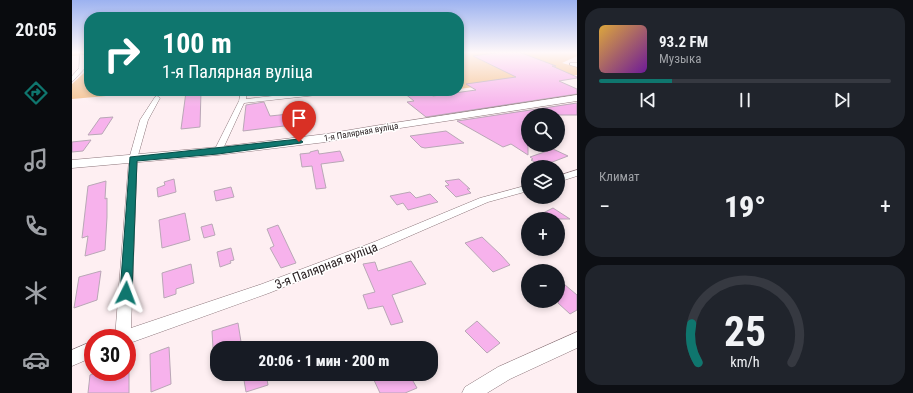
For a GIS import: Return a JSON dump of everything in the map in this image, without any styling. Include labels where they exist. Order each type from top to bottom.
[{"type":"street","points":[[72,80],[80,70]]},
{"type":"street","points":[[218,151],[243,96]]},
{"type":"street","points":[[242,101],[288,96]]},
{"type":"street","points":[[124,329],[133,159],[144,120],[157,98]]},
{"type":"street","name":"1-я Палярная вуліца","points":[[72,164],[218,151],[326,138],[374,129],[577,98]]},
{"type":"street","points":[[565,177],[577,173]]},
{"type":"street","name":"3-я Палярная вуліца","points":[[136,333],[264,288],[378,245],[484,200],[521,190]]},
{"type":"street","points":[[471,393],[504,373],[577,340]]},
{"type":"street","points":[[72,358],[84,353]]},
{"type":"shaded area","points":[[464,70],[577,70],[577,75],[545,77],[464,88]]},
{"type":"shaded area","points":[[84,73],[84,96],[106,96],[72,99],[72,84]]},
{"type":"building","points":[[502,70],[562,70],[577,77],[559,81],[577,89],[577,94],[426,117],[407,102],[414,101],[408,96],[464,96],[464,92],[476,90],[466,84],[516,77]]},
{"type":"building","points":[[185,96],[201,96],[200,127],[181,129]]},
{"type":"building","points":[[264,102],[270,116],[289,114],[292,125],[243,131],[246,105]]},
{"type":"building","points":[[577,103],[577,115],[565,115],[565,108],[544,108]]},
{"type":"building","points":[[521,111],[521,150],[511,144],[503,147],[457,121]]},
{"type":"building","points":[[113,117],[102,134],[88,135],[100,118]]},
{"type":"building","points":[[446,131],[464,143],[425,148],[421,147],[410,136]]},
{"type":"building","points":[[91,140],[83,151],[72,152],[72,142]]},
{"type":"building","points":[[318,150],[319,154],[340,151],[344,161],[321,164],[326,188],[316,189],[312,166],[302,167],[300,154]]},
{"type":"building","points":[[544,152],[559,152],[568,156],[558,160],[531,160],[533,159],[530,157]]},
{"type":"building","points":[[174,179],[176,192],[158,197],[157,188],[165,185],[164,182]]},
{"type":"building","points":[[459,179],[470,189],[467,189],[471,193],[456,197],[445,186],[449,185],[445,181]]},
{"type":"building","points":[[106,181],[105,199],[107,198],[107,217],[105,250],[85,256],[88,236],[82,238],[88,186]]},
{"type":"building","points":[[231,187],[234,197],[216,201],[214,191]]},
{"type":"building","points":[[410,192],[416,198],[430,194],[438,202],[408,210],[403,203],[397,205],[390,196]]},
{"type":"building","points":[[553,208],[559,212],[545,212]]},
{"type":"building","points":[[185,213],[190,240],[162,248],[159,220]]},
{"type":"building","points":[[212,224],[215,235],[204,238],[201,227]]},
{"type":"building","points":[[278,225],[296,263],[281,268],[270,248],[274,246],[267,229]]},
{"type":"building","points":[[482,237],[510,265],[493,272],[465,243]]},
{"type":"building","points":[[231,248],[234,260],[230,261],[231,263],[220,267],[217,252]]},
{"type":"building","points":[[411,261],[426,284],[392,295],[403,322],[391,325],[383,306],[368,309],[363,295],[375,292],[363,264],[375,262],[378,271]]},
{"type":"building","points":[[191,264],[194,283],[176,289],[176,294],[164,298],[162,273]]},
{"type":"building","points":[[101,271],[97,300],[74,308],[79,277]]},
{"type":"building","points":[[565,285],[577,295],[577,310],[570,314],[563,308],[565,308]]},
{"type":"building","points":[[477,321],[500,343],[487,353],[465,331]]},
{"type":"building","points":[[238,323],[241,341],[213,341],[212,331]]},
{"type":"building","points":[[169,347],[171,384],[151,392],[150,354]]},
{"type":"building","points":[[89,381],[129,381],[129,393],[88,393]]},
{"type":"building","points":[[244,381],[267,381],[268,385],[246,392]]},
{"type":"building","points":[[374,381],[413,381],[417,388],[405,393],[380,393]]},
{"type":"route","points":[[126,293],[133,159],[299,142]]}]
